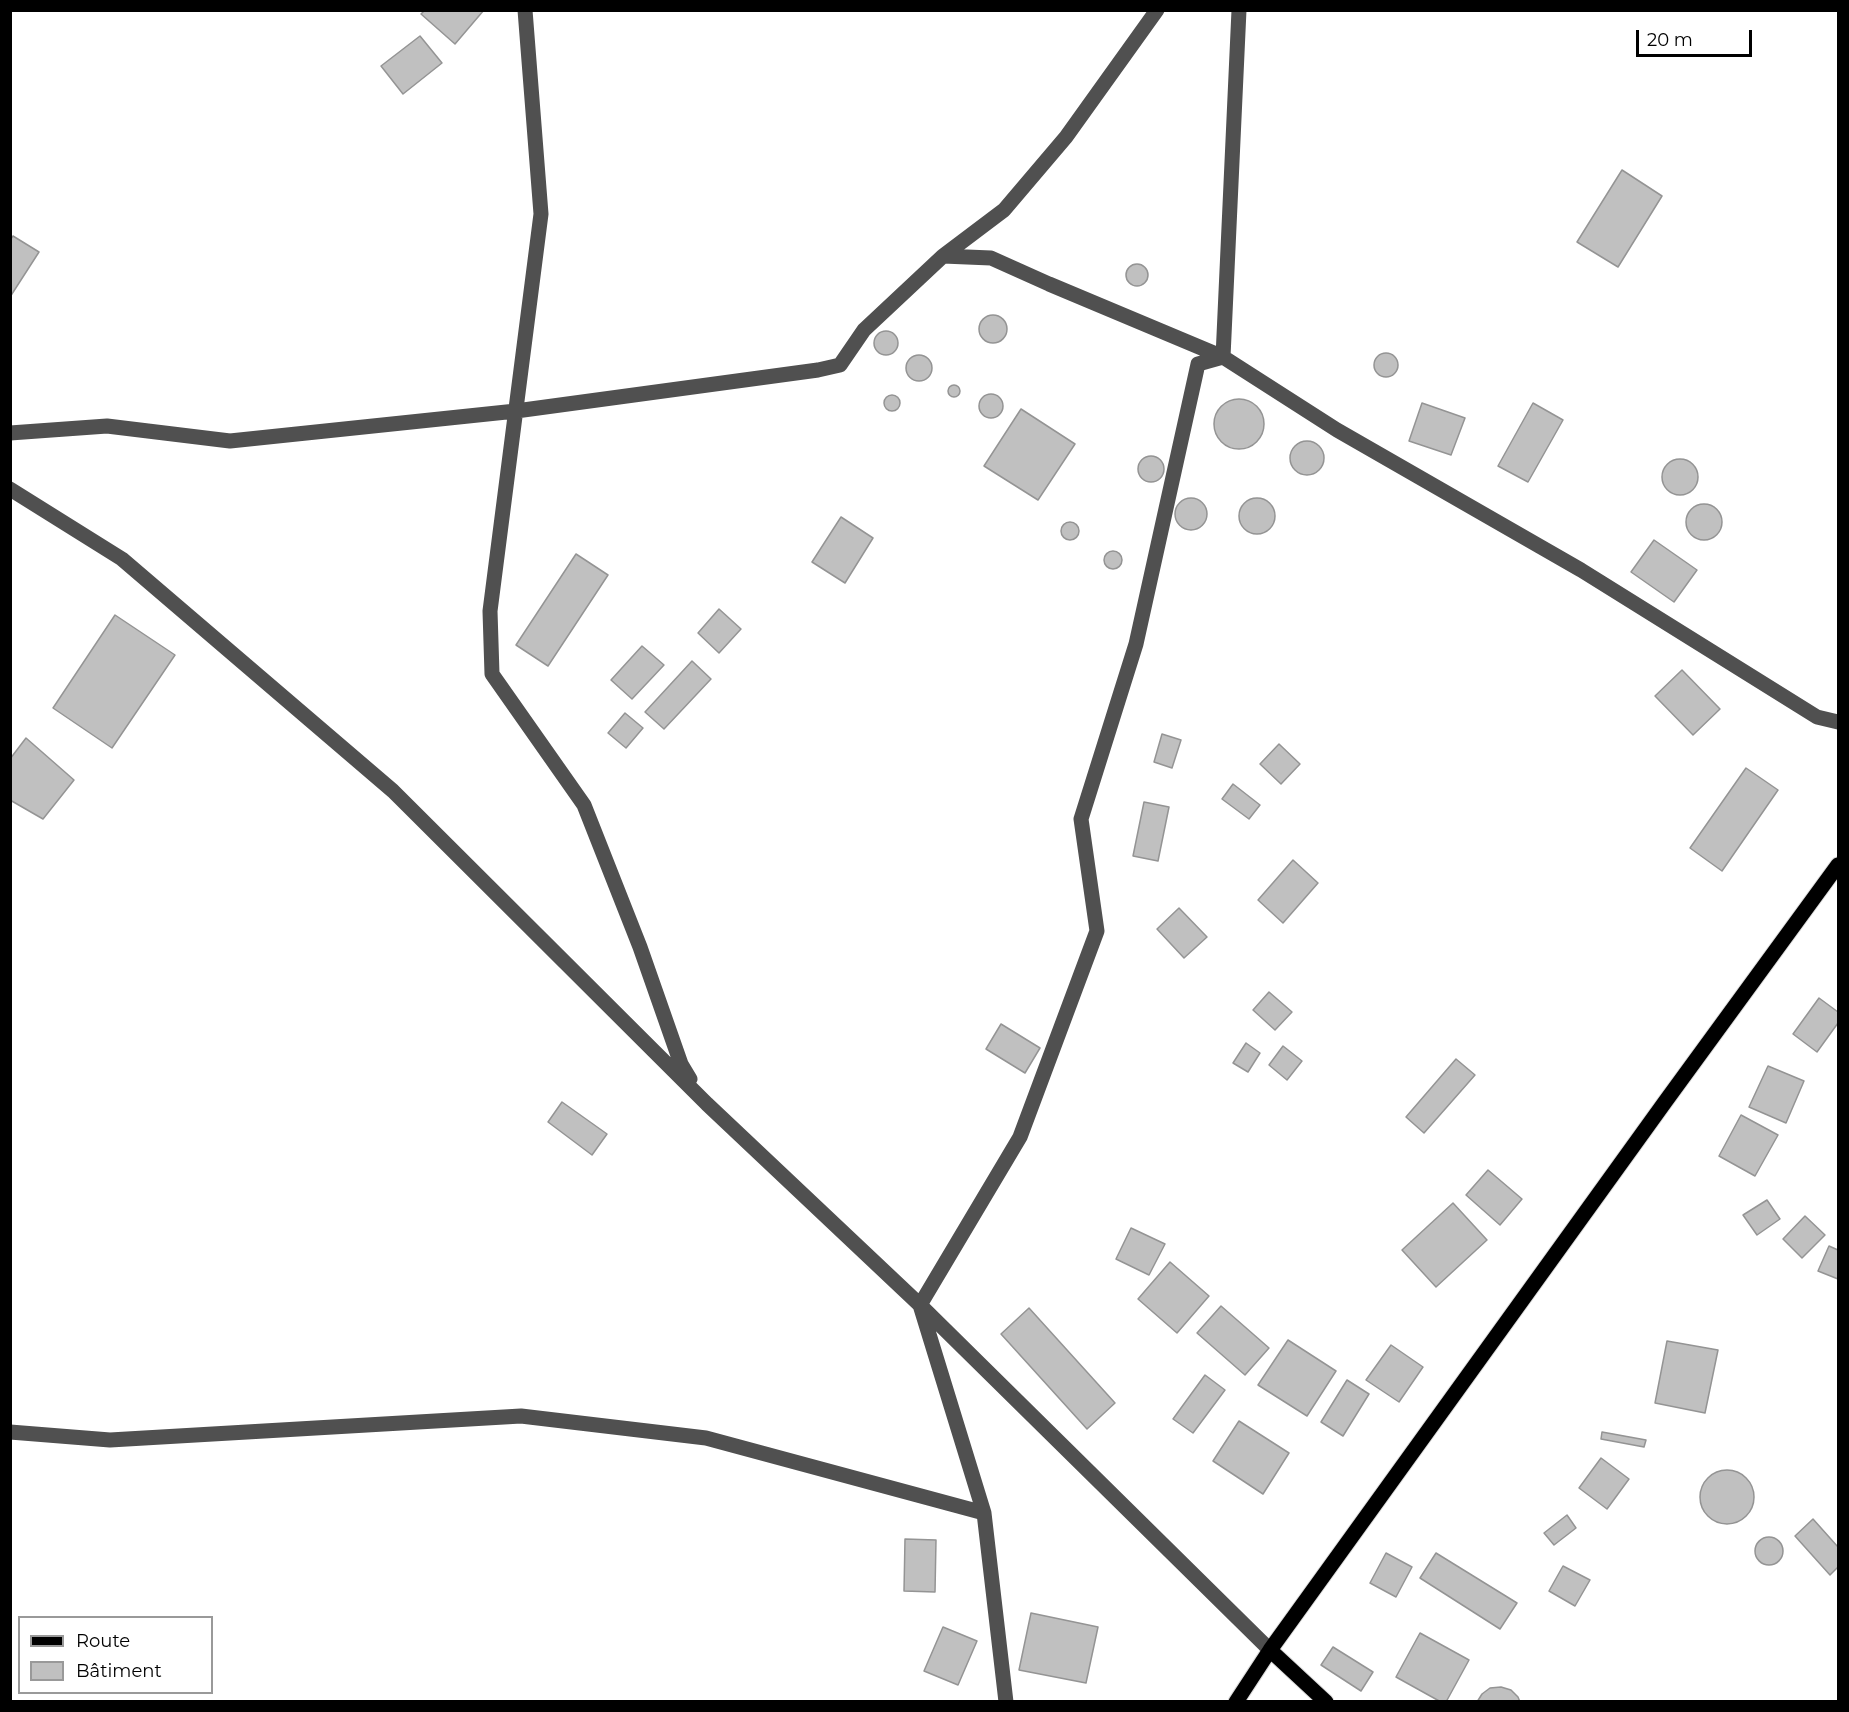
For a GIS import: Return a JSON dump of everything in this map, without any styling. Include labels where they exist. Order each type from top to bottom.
[{"type":"main road","points":[[1236,1701],[1270,1650],[1665,1102],[1839,865]]},
{"type":"main road","points":[[1270,1650],[1326,1701]]},
{"type":"street","points":[[525,10],[541,214],[490,611],[492,674],[584,805],[640,947],[681,1064],[707,1104]]},
{"type":"street","points":[[10,433],[107,426],[230,441],[516,411],[818,370],[840,365],[864,330],[943,256],[1004,210],[1066,137],[1156,10]]},
{"type":"street","points":[[1223,357],[1239,10]]},
{"type":"street","points":[[943,256],[991,258],[1223,357],[1337,430],[1581,570],[1817,717],[1839,722]]},
{"type":"street","points":[[1006,1701],[984,1513],[920,1305],[1020,1137],[1097,930],[1081,819],[1136,644],[1198,364],[1223,357]]},
{"type":"street","points":[[10,489],[123,559],[393,791],[707,1104],[920,1305],[1270,1650]]},
{"type":"street","points":[[10,1432],[110,1440],[521,1416],[706,1438],[984,1513]]},
{"type":"building","points":[[425,10],[484,10],[455,44],[421,14]]},
{"type":"building","points":[[420,36],[442,63],[403,94],[381,66]]},
{"type":"building","points":[[1622,170],[1662,196],[1618,267],[1577,242]]},
{"type":"building","points":[[13,236],[39,252],[10,297],[10,240]]},
{"type":"building","points":[[1137,264],[1145,267],[1148,275],[1145,283],[1137,286],[1129,283],[1126,275],[1129,267]]},
{"type":"building","points":[[993,315],[1003,319],[1007,329],[1003,339],[993,343],[983,339],[979,329],[983,319]]},
{"type":"building","points":[[886,331],[895,334],[898,343],[895,352],[886,355],[877,352],[874,343],[877,334]]},
{"type":"building","points":[[1386,353],[1395,356],[1398,365],[1395,374],[1386,377],[1377,374],[1374,365],[1377,356]]},
{"type":"building","points":[[919,355],[928,359],[932,368],[928,377],[919,381],[910,377],[906,368],[910,359]]},
{"type":"building","points":[[956,385],[960,391],[956,397],[952,397],[948,389]]},
{"type":"building","points":[[991,394],[996,395],[1002,401],[1002,411],[996,417],[991,418],[986,417],[980,411],[979,406],[980,401],[986,395]]},
{"type":"building","points":[[889,395],[895,395],[900,403],[898,409],[889,411],[884,406],[884,400]]},
{"type":"building","points":[[1239,399],[1257,406],[1264,424],[1257,442],[1239,449],[1221,442],[1214,424],[1221,406]]},
{"type":"building","points":[[1422,403],[1465,418],[1451,455],[1409,441]]},
{"type":"building","points":[[1533,403],[1563,420],[1528,482],[1498,466]]},
{"type":"building","points":[[1021,409],[1075,444],[1038,500],[984,466]]},
{"type":"building","points":[[1307,441],[1319,446],[1324,458],[1319,470],[1307,475],[1295,470],[1290,458],[1295,446]]},
{"type":"building","points":[[1151,456],[1160,460],[1164,469],[1160,478],[1151,482],[1142,478],[1138,469],[1142,460]]},
{"type":"building","points":[[1680,459],[1693,464],[1698,477],[1693,490],[1680,495],[1667,490],[1662,477],[1667,464]]},
{"type":"building","points":[[1191,498],[1202,503],[1207,514],[1202,525],[1191,530],[1180,525],[1175,514],[1180,503]]},
{"type":"building","points":[[1257,498],[1269,504],[1275,516],[1269,528],[1257,534],[1245,528],[1239,516],[1245,504]]},
{"type":"building","points":[[1704,504],[1717,509],[1722,522],[1717,535],[1704,540],[1691,535],[1686,522],[1691,509]]},
{"type":"building","points":[[841,517],[873,538],[845,583],[812,562]]},
{"type":"building","points":[[1070,522],[1076,525],[1079,531],[1076,537],[1070,540],[1064,537],[1061,531],[1064,525]]},
{"type":"building","points":[[1654,540],[1697,570],[1674,602],[1631,572]]},
{"type":"building","points":[[1109,551],[1117,551],[1122,556],[1120,567],[1109,569],[1104,564],[1104,556]]},
{"type":"building","points":[[576,554],[608,575],[548,666],[516,645]]},
{"type":"building","points":[[719,609],[741,629],[719,653],[698,633]]},
{"type":"building","points":[[115,615],[175,655],[112,748],[53,708]]},
{"type":"building","points":[[642,646],[664,665],[632,699],[611,680]]},
{"type":"building","points":[[692,661],[711,679],[664,729],[645,712]]},
{"type":"building","points":[[1682,670],[1720,709],[1693,735],[1655,696]]},
{"type":"building","points":[[625,713],[643,728],[626,748],[608,733]]},
{"type":"building","points":[[1162,734],[1181,740],[1172,768],[1154,762]]},
{"type":"building","points":[[26,738],[74,780],[43,819],[10,800],[10,759]]},
{"type":"building","points":[[1279,744],[1300,764],[1281,784],[1260,764]]},
{"type":"building","points":[[1746,768],[1778,790],[1722,871],[1690,848]]},
{"type":"building","points":[[1233,784],[1260,805],[1249,819],[1222,799]]},
{"type":"building","points":[[1144,802],[1169,807],[1158,861],[1133,856]]},
{"type":"building","points":[[1293,860],[1318,883],[1283,923],[1258,900]]},
{"type":"building","points":[[1179,908],[1207,937],[1184,958],[1157,929]]},
{"type":"building","points":[[1269,992],[1292,1012],[1275,1030],[1253,1010]]},
{"type":"building","points":[[1819,998],[1838,1012],[1838,1023],[1817,1052],[1793,1034]]},
{"type":"building","points":[[1001,1024],[1040,1048],[1025,1073],[986,1049]]},
{"type":"building","points":[[1246,1043],[1260,1053],[1248,1072],[1233,1063]]},
{"type":"building","points":[[1283,1046],[1302,1061],[1287,1080],[1269,1065]]},
{"type":"building","points":[[1456,1059],[1475,1075],[1424,1133],[1406,1117]]},
{"type":"building","points":[[1768,1066],[1804,1081],[1786,1123],[1749,1107]]},
{"type":"building","points":[[562,1102],[607,1134],[592,1155],[548,1122]]},
{"type":"building","points":[[1741,1115],[1778,1135],[1755,1176],[1719,1156]]},
{"type":"building","points":[[1488,1170],[1522,1199],[1500,1225],[1466,1195]]},
{"type":"building","points":[[1767,1200],[1780,1219],[1757,1235],[1743,1215]]},
{"type":"building","points":[[1453,1203],[1487,1240],[1436,1287],[1402,1250]]},
{"type":"building","points":[[1805,1216],[1825,1235],[1802,1258],[1783,1239]]},
{"type":"building","points":[[1131,1228],[1165,1244],[1149,1275],[1116,1259]]},
{"type":"building","points":[[1829,1246],[1838,1250],[1838,1279],[1818,1271]]},
{"type":"building","points":[[1170,1262],[1209,1296],[1177,1333],[1138,1299]]},
{"type":"building","points":[[1221,1306],[1269,1348],[1245,1375],[1197,1333]]},
{"type":"building","points":[[1029,1308],[1115,1403],[1087,1429],[1001,1334]]},
{"type":"building","points":[[1288,1340],[1336,1371],[1307,1416],[1258,1385]]},
{"type":"building","points":[[1667,1341],[1718,1350],[1705,1413],[1655,1403]]},
{"type":"building","points":[[1391,1345],[1423,1367],[1399,1402],[1366,1380]]},
{"type":"building","points":[[1205,1375],[1225,1390],[1193,1433],[1173,1419]]},
{"type":"building","points":[[1347,1380],[1369,1394],[1343,1436],[1321,1422]]},
{"type":"building","points":[[1239,1421],[1289,1453],[1263,1494],[1213,1461]]},
{"type":"building","points":[[1602,1432],[1646,1440],[1644,1447],[1601,1439]]},
{"type":"building","points":[[1601,1458],[1629,1479],[1607,1509],[1579,1488]]},
{"type":"building","points":[[1727,1470],[1737,1472],[1746,1478],[1752,1487],[1754,1497],[1752,1507],[1746,1516],[1737,1522],[1727,1524],[1717,1522],[1708,1516],[1702,1507],[1700,1497],[1702,1487],[1708,1478],[1717,1472]]},
{"type":"building","points":[[1567,1515],[1576,1528],[1554,1545],[1544,1533]]},
{"type":"building","points":[[1813,1519],[1838,1547],[1838,1567],[1830,1575],[1795,1536]]},
{"type":"building","points":[[1769,1537],[1779,1541],[1783,1551],[1779,1561],[1769,1565],[1759,1561],[1755,1551],[1759,1541]]},
{"type":"building","points":[[905,1539],[936,1540],[935,1592],[904,1591]]},
{"type":"building","points":[[1386,1553],[1412,1567],[1396,1597],[1370,1583]]},
{"type":"building","points":[[1436,1553],[1517,1603],[1500,1629],[1420,1578]]},
{"type":"building","points":[[1563,1566],[1590,1580],[1575,1606],[1549,1591]]},
{"type":"building","points":[[1031,1613],[1098,1627],[1086,1683],[1019,1670]]},
{"type":"building","points":[[943,1627],[977,1641],[958,1685],[924,1671]]},
{"type":"building","points":[[1420,1633],[1469,1660],[1446,1702],[1441,1702],[1396,1677]]},
{"type":"building","points":[[1333,1647],[1373,1672],[1361,1691],[1321,1665]]},
{"type":"building","points":[[1501,1687],[1511,1690],[1520,1702],[1477,1702],[1490,1688]]}]
